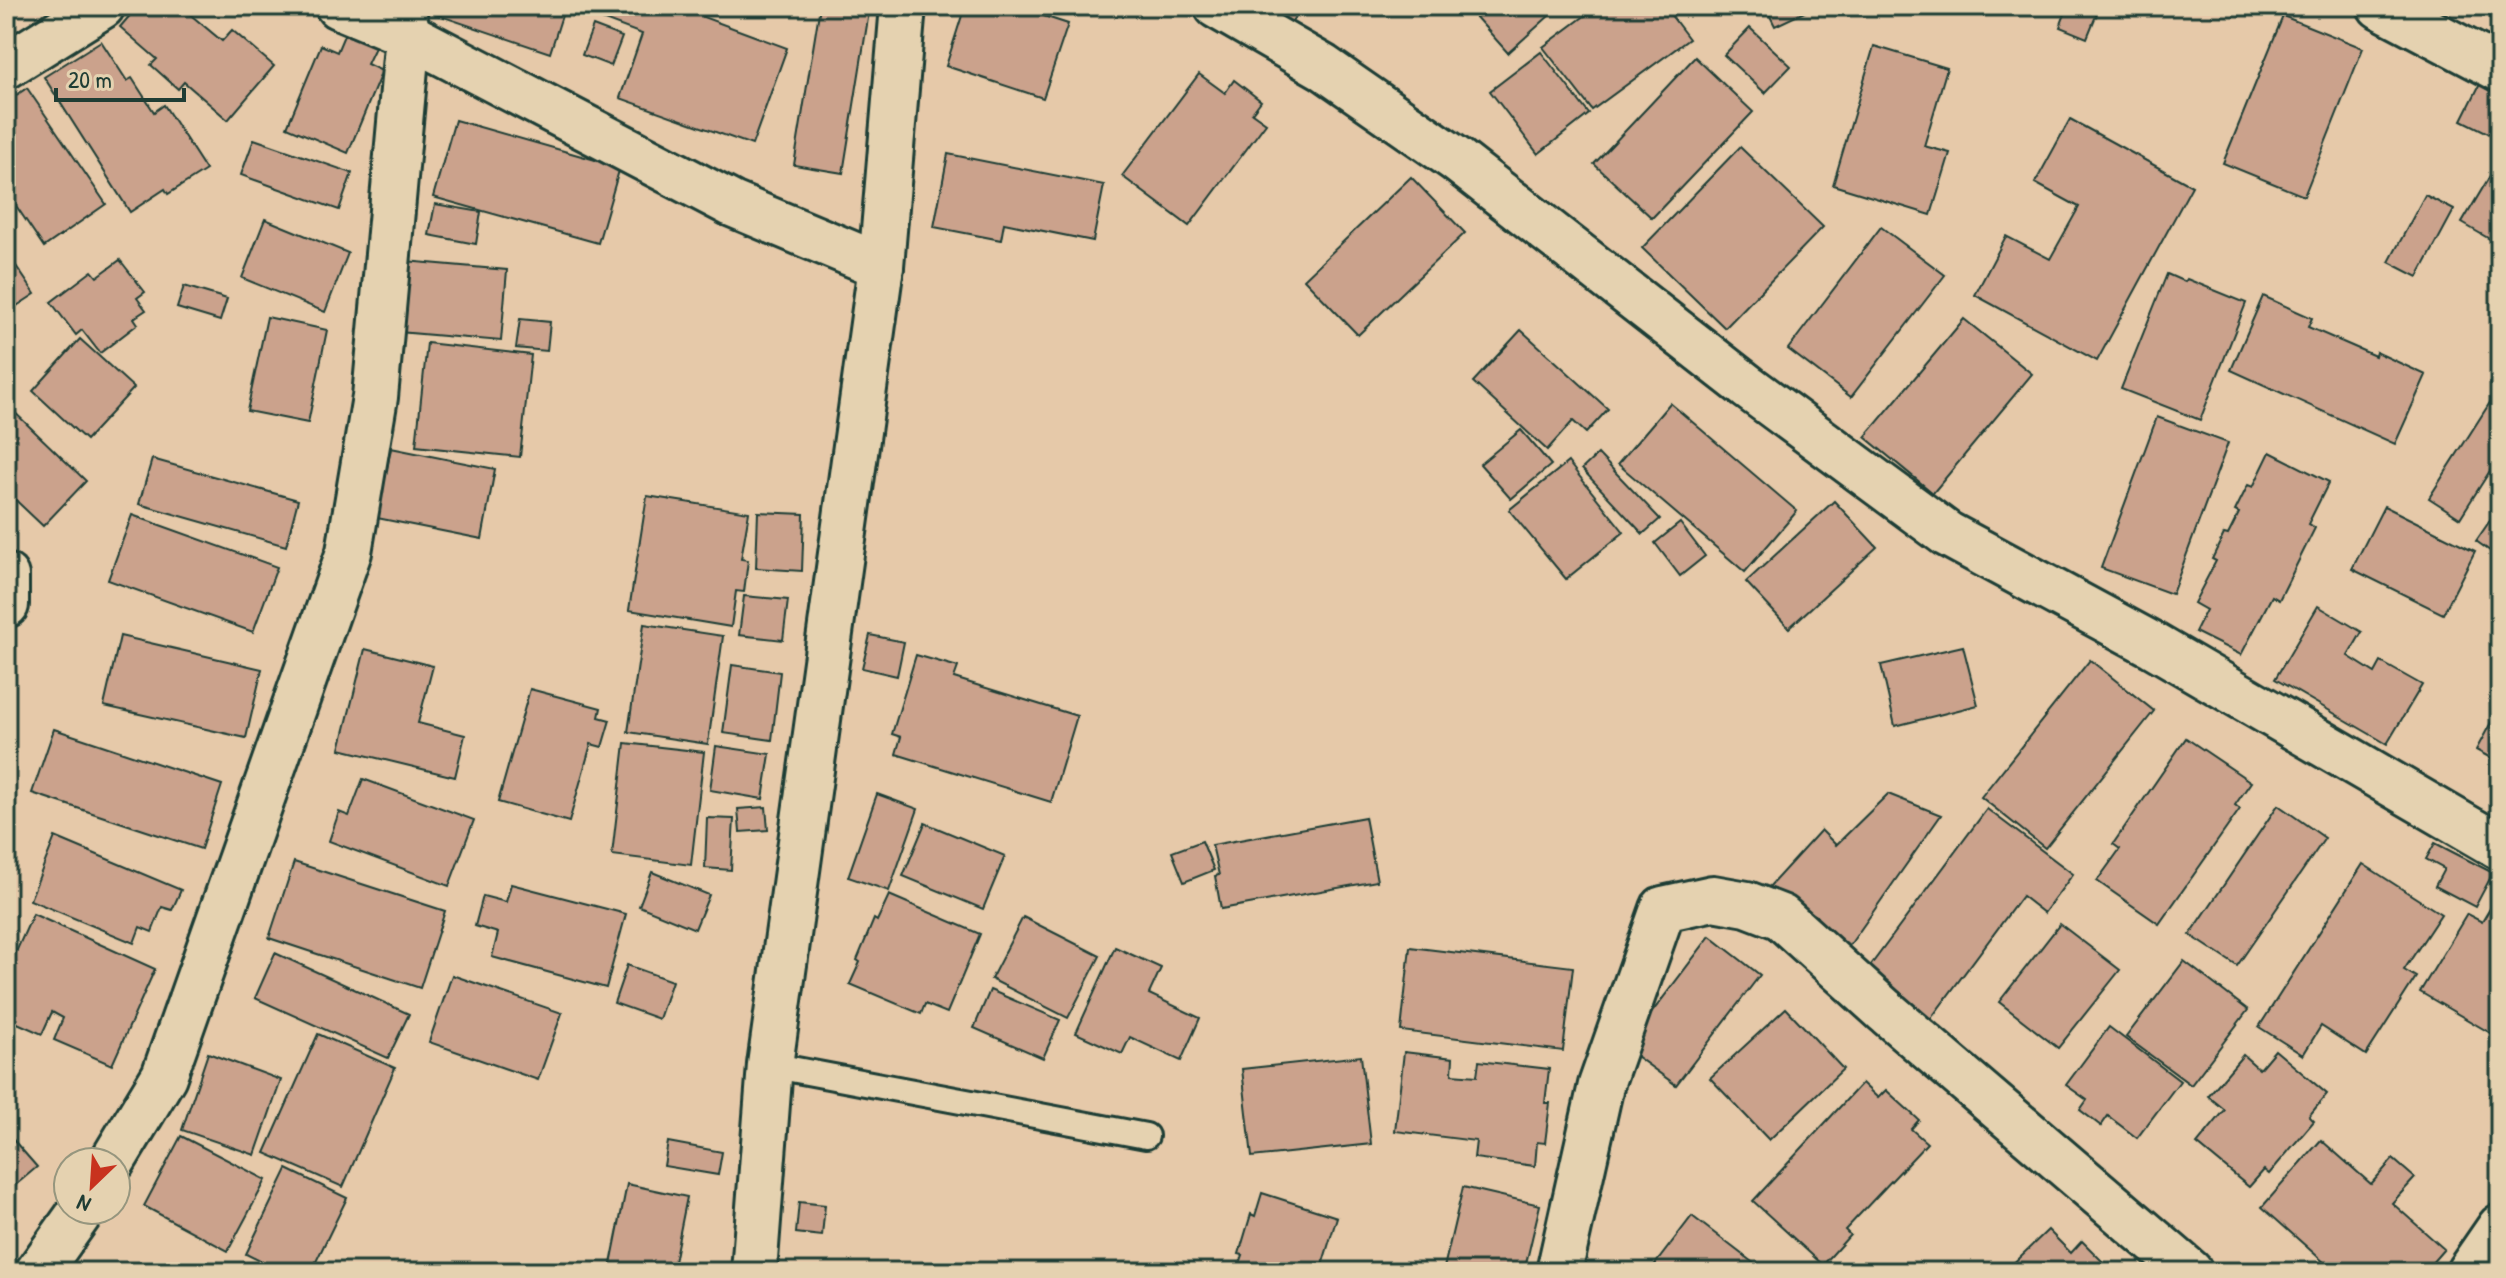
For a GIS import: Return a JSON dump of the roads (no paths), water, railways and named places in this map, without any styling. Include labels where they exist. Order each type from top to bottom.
[{"type":"street","points":[[6,66],[102,6]]},
{"type":"street","points":[[338,6],[405,21],[732,204],[881,266]]},
{"type":"street","points":[[754,1272],[770,1065],[881,266],[903,6]]},
{"type":"street","points":[[1217,6],[1323,67],[1457,160],[1748,387],[1947,534],[2153,645],[2500,847]]},
{"type":"street","points":[[2380,6],[2500,69]]},
{"type":"street","points":[[122,1146],[164,1076],[349,552],[375,397],[405,21]]},
{"type":"street","points":[[6,576],[6,605]]},
{"type":"street","points":[[1559,1272],[1601,1085],[1663,909],[1713,898],[1747,904],[1781,917],[1896,1020],[2190,1272]]},
{"type":"street","points":[[38,1272],[71,1226]]},
{"type":"street","points":[[2469,1272],[2500,1227]]},
{"type":"lane","points":[[770,1065],[1146,1136]]}]
